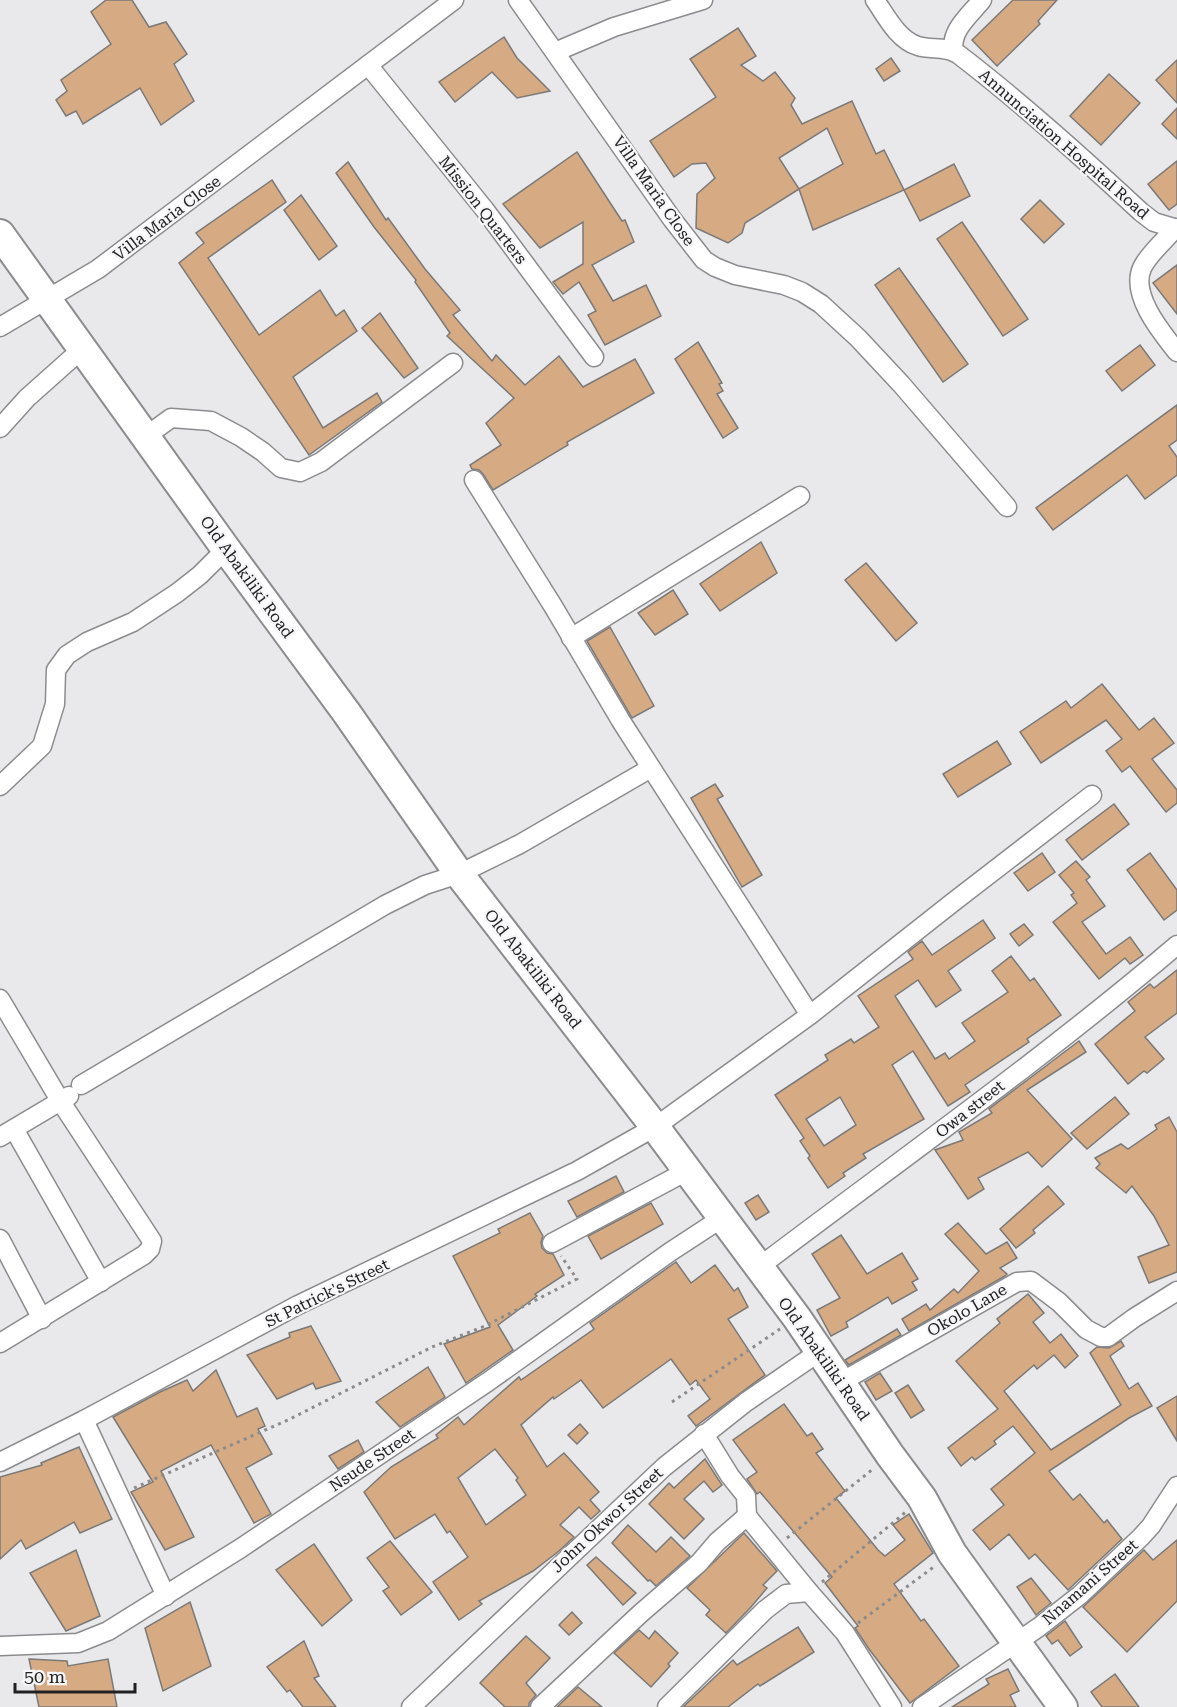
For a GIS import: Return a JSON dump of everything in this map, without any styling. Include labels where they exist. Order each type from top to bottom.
[{"type":"main road","name":"Old Abakiliki Road","points":[[0,234],[346,712],[459,874],[655,1127],[797,1318],[922,1498],[952,1553],[1062,1707]]},
{"type":"street","name":"Villa Maria Close","points":[[0,327],[117,256],[454,0]]},
{"type":"street","name":"Villa Maria Close","points":[[518,0],[672,219],[704,260],[735,275],[784,285],[802,292],[821,304],[858,338],[901,384],[1007,507]]},
{"type":"street","points":[[555,52],[614,27],[703,0]]},
{"type":"street","points":[[875,0],[906,40],[918,46],[954,52],[952,43],[955,33],[982,0]]},
{"type":"street","name":"Annunciation Hospital Road","points":[[954,52],[1062,139],[1141,212],[1154,222],[1176,228]]},
{"type":"street","name":"Mission Quarters","points":[[368,65],[485,210],[594,357]]},
{"type":"street","points":[[1176,228],[1151,255],[1142,269],[1140,278],[1148,314],[1177,352]]},
{"type":"street","points":[[0,428],[27,398],[82,349]]},
{"type":"street","points":[[145,437],[171,418],[210,421],[241,437],[281,468],[300,472],[321,462],[453,363]]},
{"type":"street","points":[[474,480],[651,768],[810,1015]]},
{"type":"street","points":[[571,638],[800,496]]},
{"type":"street","points":[[0,786],[42,746],[55,704],[56,670],[67,655],[87,642],[142,616],[192,581],[226,549]]},
{"type":"street","points":[[101,1282],[7,1133],[384,905],[425,885],[459,874],[520,844],[651,768]]},
{"type":"street","name":"St Patrick's Street","points":[[0,1462],[84,1420],[298,1305],[577,1171],[655,1127],[810,1015],[1092,795]]},
{"type":"street","name":"Owa street","points":[[759,1267],[956,1122],[1128,987],[1177,945]]},
{"type":"street","points":[[0,999],[70,1094],[152,1240],[150,1249],[144,1255],[0,1343]]},
{"type":"street","points":[[552,1243],[687,1171]]},
{"type":"street","name":"Nsude Street","points":[[0,1646],[78,1643],[108,1631],[241,1548],[489,1381],[670,1252],[722,1218]]},
{"type":"street","points":[[0,1239],[42,1318]]},
{"type":"street","name":"Okolo Lane","points":[[841,1382],[1017,1282],[1031,1281],[1059,1302],[1086,1329],[1101,1338],[1108,1337],[1177,1291]]},
{"type":"street","name":"John Okwor Street","points":[[411,1707],[664,1467],[746,1402],[819,1352]]},
{"type":"street","points":[[84,1420],[166,1596]]},
{"type":"street","points":[[704,1434],[730,1476],[746,1496],[747,1516],[845,1633],[891,1707]]},
{"type":"street","name":"Nnamani Street","points":[[922,1707],[1016,1641],[1040,1627],[1068,1605],[1121,1558],[1151,1526],[1177,1486]]},
{"type":"street","points":[[540,1707],[641,1613],[699,1563],[717,1542],[747,1516]]},
{"type":"street","points":[[667,1707],[765,1610],[786,1594],[809,1592]]},
{"type":"path","points":[[119,1494],[288,1420],[432,1347],[485,1326],[577,1279],[552,1243]]},
{"type":"path","points":[[672,1402],[797,1318]]},
{"type":"path","points":[[774,1549],[890,1455]]},
{"type":"path","points":[[809,1592],[922,1498]]},
{"type":"path","points":[[845,1633],[952,1553]]},
{"type":"building","points":[[106,0],[132,0],[149,27],[166,22],[187,54],[174,64],[194,101],[161,125],[140,88],[83,124],[76,111],[66,116],[56,100],[67,91],[61,80],[111,44],[91,12]]},
{"type":"building","points":[[1013,0],[1057,0],[1038,21],[1040,24],[997,66],[972,40]]},
{"type":"building","points":[[738,28],[756,56],[741,65],[763,81],[775,72],[795,98],[791,105],[802,124],[852,101],[876,154],[884,150],[904,190],[813,230],[799,189],[745,223],[742,233],[728,243],[696,228],[697,194],[715,178],[706,163],[692,164],[674,177],[650,141],[716,97],[690,59]],"holes":[[[827,128],[843,164],[799,189],[779,158]]]},
{"type":"building","points":[[504,37],[517,58],[550,91],[517,98],[492,72],[455,102],[439,82]]},
{"type":"building","points":[[891,58],[900,71],[884,81],[876,69]]},
{"type":"building","points":[[1177,60],[1177,103],[1156,80]]},
{"type":"building","points":[[1109,74],[1140,103],[1101,145],[1070,116]]},
{"type":"building","points":[[1177,108],[1177,139],[1162,124]]},
{"type":"building","points":[[577,152],[622,221],[625,220],[634,242],[592,265],[613,301],[646,285],[661,316],[605,345],[588,315],[596,311],[579,282],[563,294],[553,282],[583,264],[583,222],[540,248],[503,204]]},
{"type":"building","points":[[1177,161],[1177,204],[1169,210],[1148,184]]},
{"type":"building","points":[[348,162],[386,220],[388,218],[425,269],[460,310],[453,315],[492,361],[496,355],[525,385],[559,356],[583,387],[635,359],[654,393],[567,442],[568,445],[493,490],[483,474],[479,470],[472,469],[470,465],[501,445],[486,423],[514,398],[447,336],[450,333],[415,282],[416,280],[374,227],[336,173]]},
{"type":"building","points":[[954,164],[970,196],[920,221],[904,190]]},
{"type":"building","points":[[272,180],[286,202],[208,258],[259,335],[320,290],[336,316],[344,310],[357,331],[293,377],[323,428],[377,393],[382,402],[309,455],[179,263],[204,243],[196,233]]},
{"type":"building","points":[[301,195],[337,246],[319,260],[284,210]]},
{"type":"building","points":[[1040,200],[1064,224],[1044,243],[1021,219]]},
{"type":"building","points":[[962,222],[1028,319],[1003,336],[937,239]]},
{"type":"building","points":[[1177,265],[1177,314],[1153,283]]},
{"type":"building","points":[[899,268],[968,364],[943,382],[875,285]]},
{"type":"building","points":[[380,313],[418,368],[404,378],[362,328]]},
{"type":"building","points":[[698,342],[722,383],[719,384],[723,391],[717,394],[738,428],[723,438],[675,359]]},
{"type":"building","points":[[1140,345],[1155,365],[1122,391],[1106,371]]},
{"type":"building","points":[[1177,405],[1177,440],[1169,446],[1177,457],[1177,475],[1145,499],[1127,475],[1053,530],[1036,508]]},
{"type":"building","points":[[761,542],[777,573],[720,611],[700,584]]},
{"type":"building","points":[[866,563],[917,623],[896,641],[845,580]]},
{"type":"building","points":[[673,590],[688,614],[655,635],[638,613]]},
{"type":"building","points":[[610,627],[654,706],[632,718],[587,641]]},
{"type":"building","points":[[1102,684],[1139,730],[1154,718],[1174,743],[1152,759],[1177,790],[1177,803],[1166,812],[1130,766],[1122,772],[1106,751],[1122,739],[1106,720],[1041,763],[1020,732],[1066,701],[1071,708]]},
{"type":"building","points":[[997,741],[1011,764],[958,797],[943,774]]},
{"type":"building","points":[[715,784],[723,796],[717,799],[762,875],[742,887],[691,798]]},
{"type":"building","points":[[1114,804],[1129,824],[1082,860],[1066,840]]},
{"type":"building","points":[[1042,853],[1055,872],[1028,891],[1014,873]]},
{"type":"building","points":[[1150,853],[1177,890],[1177,910],[1164,920],[1127,870]]},
{"type":"building","points":[[1076,861],[1090,877],[1086,880],[1105,906],[1082,922],[1106,954],[1130,937],[1143,955],[1130,964],[1125,958],[1099,979],[1053,922],[1077,903],[1071,895],[1074,893],[1059,875]]},
{"type":"building","points":[[983,920],[995,938],[948,971],[961,990],[936,1007],[918,980],[895,996],[935,1059],[945,1053],[949,1059],[975,1041],[962,1023],[1008,992],[992,971],[1011,956],[1030,981],[1034,978],[1061,1015],[1027,1039],[1029,1042],[965,1085],[970,1092],[948,1106],[913,1051],[892,1065],[924,1119],[863,1154],[866,1158],[843,1173],[845,1176],[828,1188],[808,1158],[810,1156],[800,1141],[804,1138],[775,1095],[828,1060],[825,1055],[851,1039],[854,1043],[879,1027],[858,996],[913,959],[908,952],[922,941],[932,955]],"holes":[[[840,1097],[856,1125],[824,1146],[806,1119]]]},
{"type":"building","points":[[1024,924],[1033,935],[1019,946],[1010,934]]},
{"type":"building","points":[[1177,970],[1177,1013],[1145,1037],[1164,1059],[1147,1073],[1144,1071],[1128,1084],[1095,1044],[1135,1011],[1128,1002],[1150,984],[1154,988]]},
{"type":"building","points":[[1079,1041],[1086,1052],[1027,1090],[1072,1139],[1042,1167],[1028,1152],[978,1178],[984,1189],[968,1199],[935,1150],[963,1140],[959,1132],[992,1113],[989,1109]]},
{"type":"building","points":[[1115,1097],[1129,1114],[1087,1149],[1071,1133]]},
{"type":"building","points":[[1169,1117],[1177,1132],[1177,1272],[1149,1283],[1138,1257],[1169,1245],[1154,1216],[1132,1186],[1126,1193],[1096,1168],[1100,1164],[1095,1158],[1121,1144],[1128,1149],[1157,1129],[1155,1125]]},
{"type":"building","points":[[616,1176],[624,1192],[577,1217],[568,1201]]},
{"type":"building","points":[[1048,1186],[1064,1204],[1016,1248],[1000,1229]]},
{"type":"building","points":[[758,1195],[769,1212],[756,1220],[745,1203]]},
{"type":"building","points":[[651,1203],[663,1224],[601,1259],[588,1236]]},
{"type":"building","points":[[530,1213],[543,1236],[542,1248],[547,1253],[553,1254],[564,1275],[535,1294],[537,1296],[498,1325],[513,1350],[466,1383],[444,1344],[490,1327],[453,1256],[500,1233],[498,1229]]},
{"type":"building","points":[[958,1223],[986,1254],[1007,1242],[1017,1258],[1000,1268],[1007,1274],[1005,1276],[909,1331],[902,1319],[926,1304],[930,1310],[954,1289],[958,1293],[979,1271],[945,1234]]},
{"type":"building","points":[[841,1235],[867,1274],[902,1253],[918,1279],[912,1282],[917,1290],[892,1304],[888,1297],[846,1322],[848,1327],[831,1336],[817,1310],[840,1298],[812,1254]]},
{"type":"building","points":[[676,1262],[691,1283],[715,1265],[734,1291],[738,1288],[748,1307],[728,1319],[765,1375],[696,1426],[688,1416],[710,1399],[696,1380],[690,1385],[671,1359],[603,1408],[581,1380],[554,1399],[553,1397],[521,1425],[547,1467],[564,1453],[599,1492],[590,1500],[600,1511],[591,1519],[579,1507],[560,1525],[574,1537],[533,1571],[479,1601],[482,1604],[459,1620],[433,1582],[468,1557],[450,1531],[447,1533],[435,1514],[395,1539],[364,1492],[391,1467],[438,1438],[436,1435],[458,1417],[464,1425],[519,1377],[521,1380],[594,1329],[590,1323]],"holes":[[[495,1449],[518,1478],[516,1480],[526,1495],[486,1525],[458,1478]]]},
{"type":"building","points":[[1028,1294],[1044,1313],[1033,1322],[1050,1343],[1061,1334],[1078,1356],[1065,1368],[1054,1355],[1037,1369],[1034,1365],[1004,1391],[1051,1450],[1121,1405],[1090,1353],[1097,1347],[1109,1348],[1121,1341],[1124,1346],[1110,1356],[1129,1389],[1138,1383],[1152,1406],[1129,1418],[1049,1471],[1073,1500],[1080,1494],[1104,1523],[1107,1520],[1122,1539],[1068,1590],[1035,1554],[1029,1559],[1009,1534],[990,1550],[973,1530],[1004,1505],[991,1489],[1035,1453],[1013,1426],[994,1441],[996,1444],[975,1460],[972,1457],[961,1466],[948,1448],[998,1409],[956,1361],[1000,1323],[997,1319]]},
{"type":"building","points":[[311,1326],[341,1381],[316,1389],[313,1383],[277,1399],[247,1355],[290,1337],[289,1333]]},
{"type":"building","points":[[897,1329],[901,1335],[849,1365],[845,1360]]},
{"type":"building","points":[[428,1367],[445,1397],[400,1427],[376,1402]]},
{"type":"building","points":[[216,1370],[237,1417],[257,1408],[265,1426],[258,1429],[272,1454],[246,1468],[271,1514],[254,1523],[211,1445],[161,1471],[194,1537],[165,1550],[131,1492],[153,1482],[113,1417],[187,1380],[193,1391]]},
{"type":"building","points":[[880,1373],[892,1391],[876,1400],[865,1382]]},
{"type":"building","points":[[908,1385],[924,1410],[911,1418],[895,1393]]},
{"type":"building","points":[[1177,1396],[1177,1441],[1157,1408]]},
{"type":"building","points":[[784,1404],[807,1436],[812,1433],[823,1449],[816,1453],[845,1491],[836,1498],[878,1550],[885,1556],[905,1540],[893,1525],[909,1514],[933,1553],[894,1584],[921,1621],[924,1619],[959,1666],[910,1703],[869,1649],[855,1628],[858,1626],[825,1583],[832,1577],[760,1492],[757,1494],[747,1479],[757,1472],[733,1440]]},
{"type":"building","points":[[580,1424],[588,1433],[577,1444],[568,1435]]},
{"type":"building","points":[[358,1440],[364,1452],[338,1469],[329,1456]]},
{"type":"building","points":[[79,1447],[112,1519],[80,1533],[74,1522],[26,1549],[21,1540],[0,1559],[0,1477],[42,1465],[41,1463]]},
{"type":"building","points":[[705,1459],[722,1485],[713,1492],[704,1481],[684,1499],[704,1519],[684,1539],[649,1504],[669,1483],[674,1488]]},
{"type":"building","points":[[628,1525],[656,1552],[671,1537],[690,1556],[656,1586],[650,1580],[648,1581],[612,1543]]},
{"type":"building","points":[[744,1533],[777,1571],[763,1585],[767,1588],[726,1633],[706,1615],[710,1610],[687,1588]]},
{"type":"building","points":[[1177,1540],[1177,1601],[1127,1652],[1083,1607],[1144,1550],[1153,1560]]},
{"type":"building","points":[[390,1541],[432,1592],[401,1615],[383,1591],[389,1587],[367,1558]]},
{"type":"building","points":[[314,1544],[352,1600],[322,1626],[276,1570]]},
{"type":"building","points":[[76,1550],[100,1616],[66,1631],[30,1573]]},
{"type":"building","points":[[596,1557],[636,1593],[623,1605],[587,1565]]},
{"type":"building","points":[[1031,1578],[1051,1603],[1036,1615],[1017,1587]]},
{"type":"building","points":[[190,1602],[211,1666],[163,1691],[145,1628]]},
{"type":"building","points":[[572,1612],[582,1623],[569,1635],[559,1625]]},
{"type":"building","points":[[1065,1621],[1082,1647],[1070,1656],[1058,1640],[1052,1644],[1046,1636]]},
{"type":"building","points":[[798,1627],[814,1652],[760,1686],[758,1684],[728,1707],[683,1707],[733,1660],[737,1665]]},
{"type":"building","points":[[639,1630],[649,1639],[655,1631],[678,1653],[668,1664],[670,1666],[651,1687],[614,1653]]},
{"type":"building","points":[[526,1636],[550,1658],[526,1683],[536,1695],[529,1703],[529,1707],[505,1707],[480,1683]]},
{"type":"building","points":[[304,1641],[319,1676],[314,1678],[336,1707],[303,1707],[290,1690],[287,1692],[267,1667]]},
{"type":"building","points":[[29,1659],[67,1661],[68,1666],[108,1659],[117,1707],[39,1707]]},
{"type":"building","points":[[1008,1669],[1019,1691],[1010,1695],[1016,1707],[952,1707],[989,1684],[986,1679]]},
{"type":"building","points":[[1115,1674],[1139,1707],[1102,1707],[1091,1692]]},
{"type":"building","points":[[578,1687],[602,1707],[557,1707]]}]
